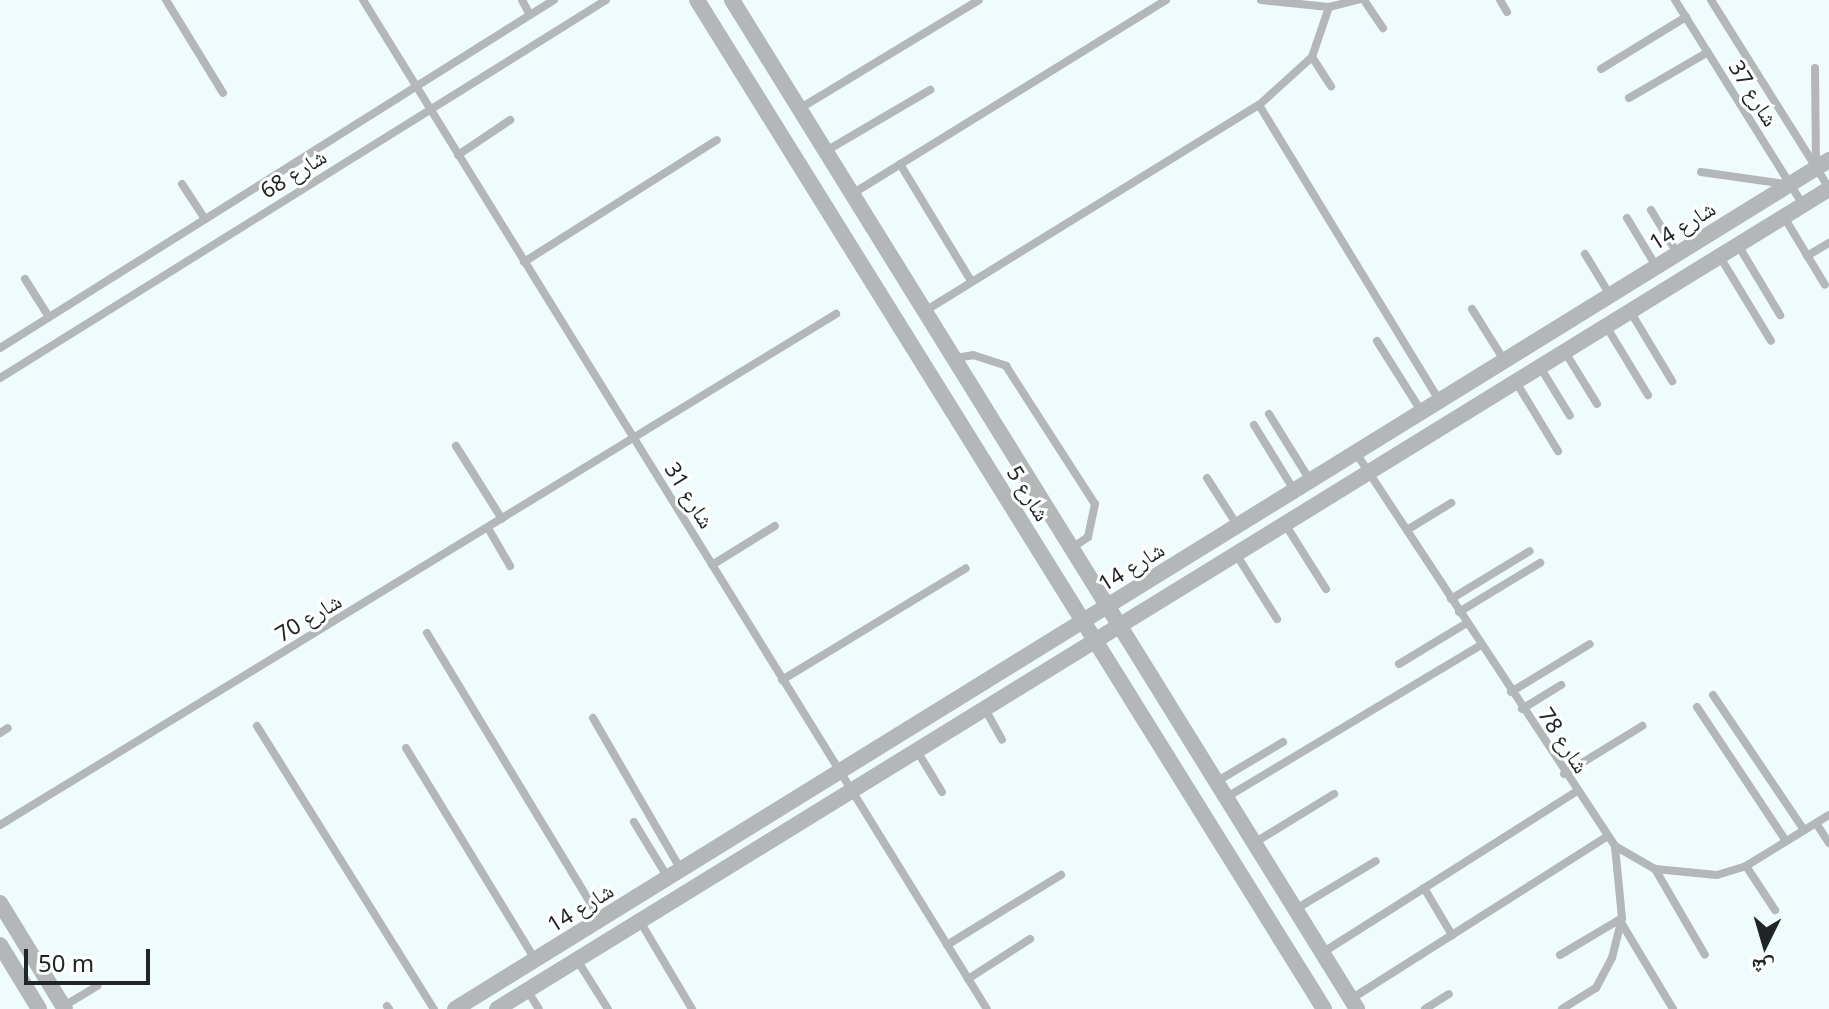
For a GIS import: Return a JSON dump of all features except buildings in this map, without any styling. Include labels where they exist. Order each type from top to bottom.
[{"type":"street","name":"شارع 5","points":[[697,0],[1324,1009]]},
{"type":"street","name":"شارع 5","points":[[732,0],[1354,1004]]},
{"type":"street","name":"شارع 14","points":[[455,1009],[1823,164]]},
{"type":"street","name":"شارع 14","points":[[497,1009],[1829,188]]},
{"type":"street","points":[[0,903],[64,1008]]},
{"type":"street","points":[[0,945],[39,1009]]},
{"type":"lane","points":[[166,0],[223,93]]},
{"type":"lane","name":"شارع 31","points":[[363,0],[987,1009]]},
{"type":"lane","points":[[522,0],[530,15]]},
{"type":"lane","name":"شارع 68","points":[[0,348],[554,0]]},
{"type":"lane","name":"شارع 68","points":[[0,378],[606,0]]},
{"type":"lane","points":[[799,109],[979,0]]},
{"type":"lane","points":[[852,194],[1166,0]]},
{"type":"lane","points":[[1261,0],[1329,7],[1358,0]]},
{"type":"lane","points":[[1364,0],[1383,28]]},
{"type":"lane","points":[[1500,0],[1507,12]]},
{"type":"lane","name":"شارع 37","points":[[1675,0],[1803,205]]},
{"type":"lane","name":"شارع 37","points":[[1711,0],[1823,164],[1829,188]]},
{"type":"lane","points":[[925,311],[1259,105],[1312,57],[1329,7]]},
{"type":"lane","points":[[1601,69],[1686,17]]},
{"type":"lane","points":[[1629,98],[1708,52]]},
{"type":"lane","points":[[1312,57],[1331,86]]},
{"type":"lane","points":[[1815,68],[1823,164]]},
{"type":"lane","points":[[826,151],[930,90]]},
{"type":"lane","points":[[1259,105],[1440,401]]},
{"type":"lane","points":[[458,155],[510,120]]},
{"type":"lane","points":[[524,262],[717,140]]},
{"type":"lane","points":[[900,164],[971,281]]},
{"type":"lane","points":[[1701,172],[1790,184]]},
{"type":"lane","points":[[182,184],[205,219]]},
{"type":"lane","points":[[1651,210],[1678,254]]},
{"type":"lane","points":[[1784,217],[1825,285]]},
{"type":"lane","points":[[1627,218],[1657,266]]},
{"type":"lane","points":[[1807,256],[1829,243]]},
{"type":"lane","points":[[1738,245],[1780,315]]},
{"type":"lane","points":[[1585,254],[1610,295]]},
{"type":"lane","points":[[1720,256],[1771,341]]},
{"type":"lane","points":[[25,279],[49,317]]},
{"type":"lane","points":[[1472,309],[1504,361]]},
{"type":"lane","points":[[1630,311],[1672,381]]},
{"type":"lane","name":"شارع 70","points":[[0,825],[836,314]]},
{"type":"lane","points":[[1606,326],[1648,395]]},
{"type":"lane","points":[[1377,341],[1421,412]]},
{"type":"lane","points":[[1565,352],[1597,404]]},
{"type":"lane","points":[[954,358],[973,355],[1006,366],[1095,504],[1088,537],[1072,549]]},
{"type":"lane","points":[[1540,367],[1570,416]]},
{"type":"lane","points":[[1516,382],[1558,451]]},
{"type":"lane","points":[[1269,414],[1310,481]]},
{"type":"lane","points":[[1254,425],[1294,491]]},
{"type":"lane","points":[[456,446],[502,519]]},
{"type":"lane","name":"شارع 78","points":[[1356,452],[1564,774],[1615,846],[1655,869],[1717,875],[1746,866],[1829,815]]},
{"type":"lane","points":[[1207,478],[1237,526]]},
{"type":"lane","points":[[1407,530],[1451,503]]},
{"type":"lane","points":[[1285,524],[1326,589]]},
{"type":"lane","points":[[712,565],[775,526]]},
{"type":"lane","points":[[488,528],[510,566]]},
{"type":"lane","points":[[1451,599],[1530,551]]},
{"type":"lane","points":[[1236,554],[1277,619]]},
{"type":"lane","points":[[1459,612],[1540,563]]},
{"type":"lane","points":[[782,680],[966,568]]},
{"type":"lane","points":[[1399,664],[1467,623]]},
{"type":"lane","points":[[427,633],[601,921]]},
{"type":"lane","points":[[1511,692],[1590,644]]},
{"type":"lane","points":[[1226,798],[1481,645]]},
{"type":"lane","points":[[1522,709],[1561,685]]},
{"type":"lane","points":[[1713,695],[1804,830]]},
{"type":"lane","points":[[1697,707],[1786,841]]},
{"type":"lane","points":[[985,709],[1002,740]]},
{"type":"lane","points":[[593,718],[675,875]]},
{"type":"lane","points":[[257,726],[434,1009]]},
{"type":"lane","points":[[1564,774],[1642,726]]},
{"type":"lane","points":[[1216,782],[1283,742]]},
{"type":"lane","points":[[406,748],[535,961]]},
{"type":"lane","points":[[917,751],[942,792]]},
{"type":"lane","points":[[1322,953],[1576,792]]},
{"type":"lane","points":[[1254,843],[1334,794]]},
{"type":"lane","points":[[634,822],[675,875]]},
{"type":"lane","points":[[1816,823],[1829,843]]},
{"type":"lane","points":[[1354,1004],[1452,935],[1606,837]]},
{"type":"lane","points":[[1615,846],[1622,921],[1673,1009]]},
{"type":"lane","points":[[1295,909],[1376,861]]},
{"type":"lane","points":[[1746,866],[1775,910]]},
{"type":"lane","points":[[1655,869],[1705,955]]},
{"type":"lane","points":[[947,945],[1061,875]]},
{"type":"lane","points":[[1424,888],[1452,935]]},
{"type":"lane","points":[[1560,955],[1622,921]]},
{"type":"lane","points":[[1562,1009],[1596,988],[1622,921]]},
{"type":"lane","points":[[641,923],[692,1009]]},
{"type":"lane","points":[[968,979],[1030,939]]},
{"type":"lane","points":[[577,960],[608,1009]]},
{"type":"lane","points":[[64,1008],[97,986]]},
{"type":"lane","points":[[527,990],[539,1009]]},
{"type":"lane","points":[[1425,1009],[1449,994]]}]
